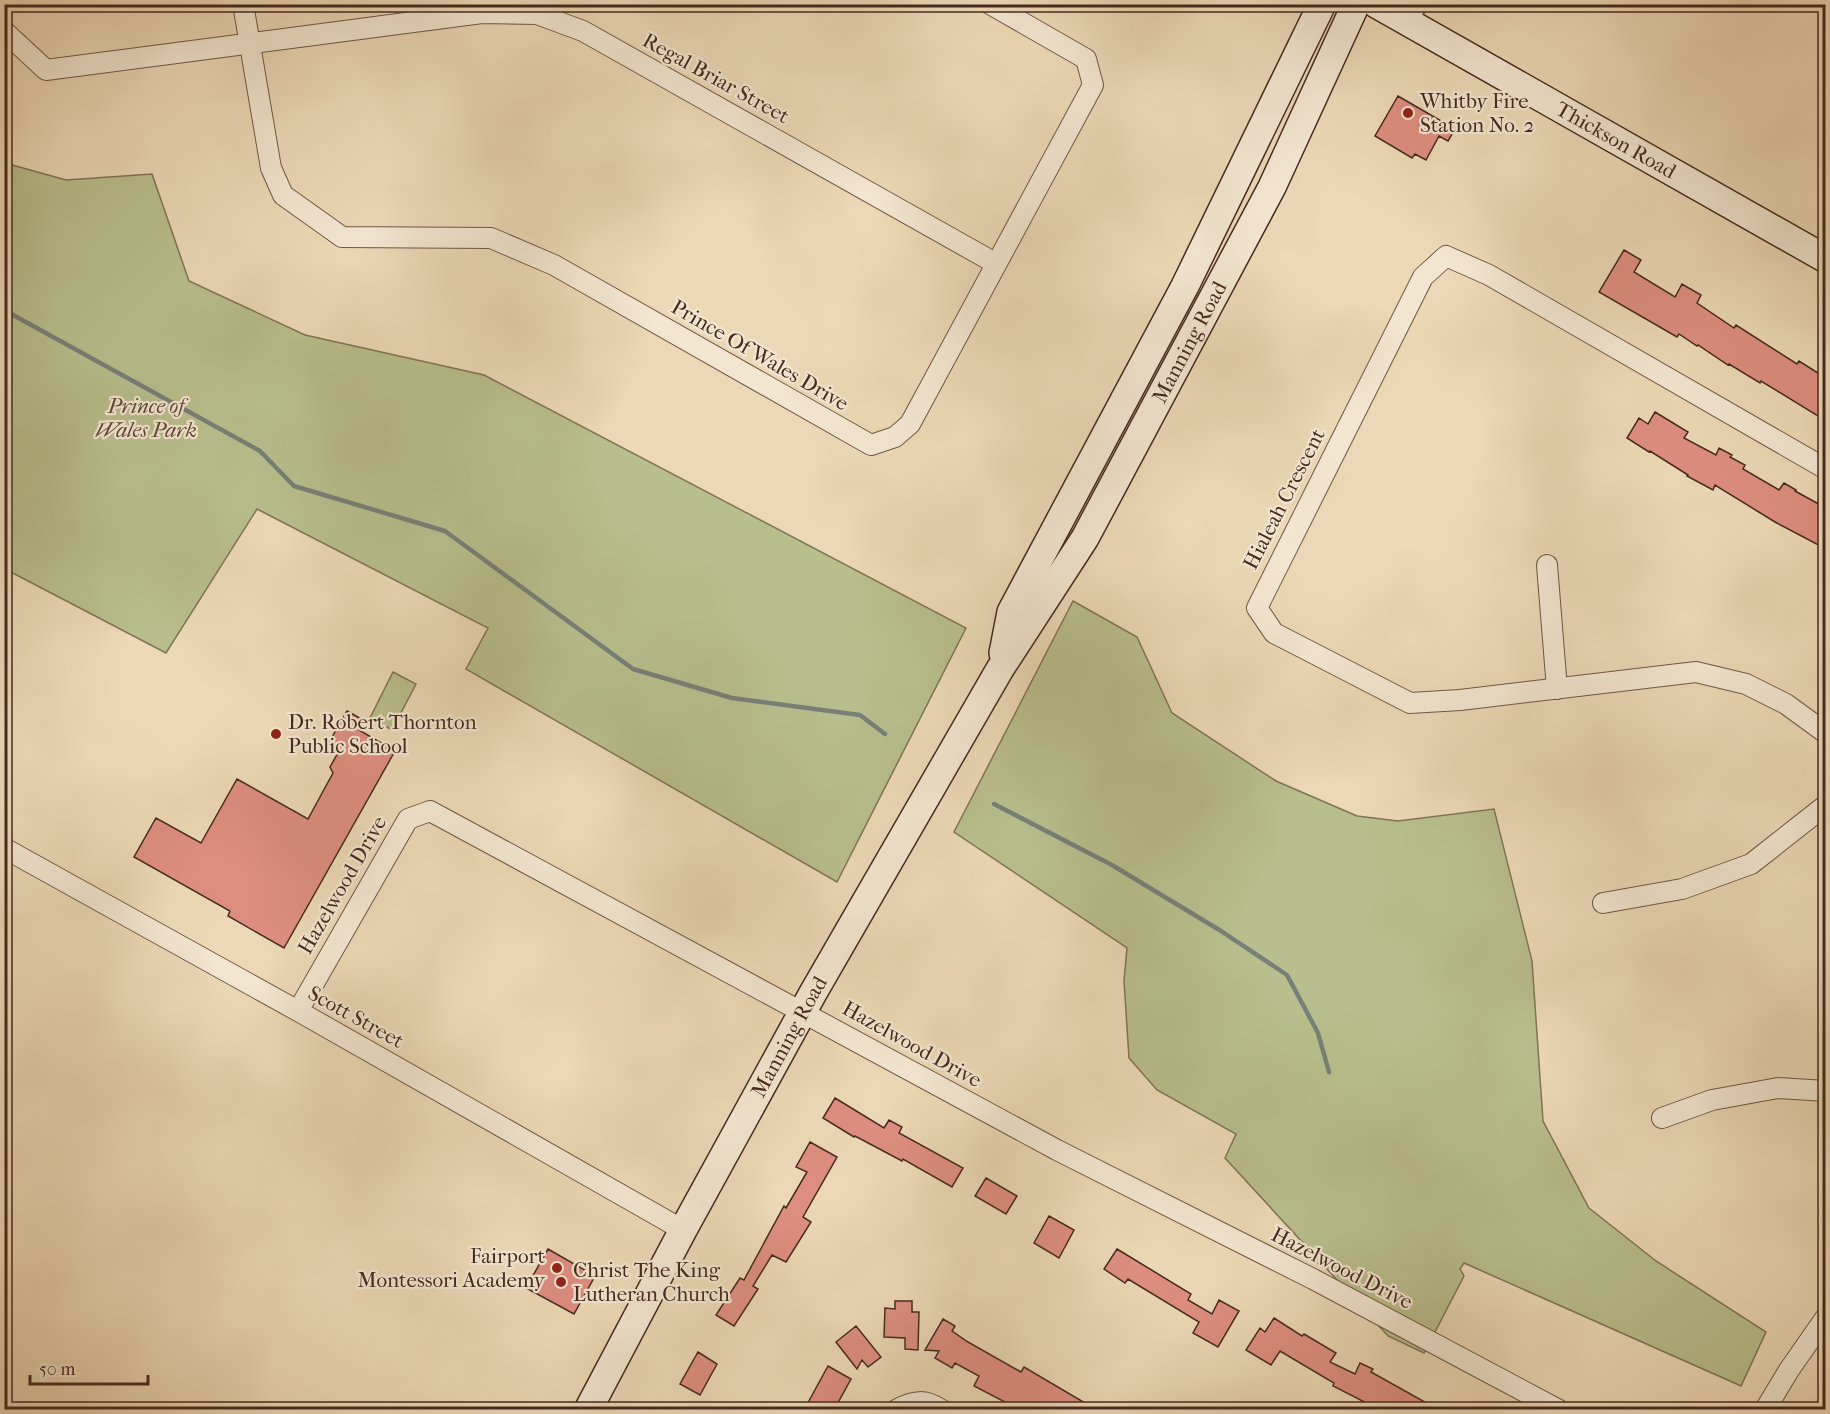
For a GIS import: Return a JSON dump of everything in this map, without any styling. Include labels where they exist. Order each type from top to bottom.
[{"type":"main road","name":"Manning Road","points":[[1000,669],[1011,612],[1185,286],[1322,4]]},
{"type":"main road","name":"Manning Road","points":[[588,1410],[683,1230],[803,1012],[1000,669],[1085,538],[1272,187],[1356,4]]},
{"type":"main road","name":"Thickson Road","points":[[1376,4],[1417,14],[1826,259]]},
{"type":"street","name":"Prince Of Wales Drive","points":[[243,4],[271,168],[283,195],[342,237],[491,238],[554,265],[871,446],[896,437],[910,424],[1093,85],[1086,59],[990,4]]},
{"type":"street","name":"Regal Briar Street","points":[[4,31],[46,70],[250,44],[481,9],[537,14],[583,30],[995,263]]},
{"type":"street","name":"Hialeah Crescent","points":[[1826,469],[1490,275],[1446,256],[1423,277],[1257,608],[1274,633],[1410,703],[1460,700],[1696,672],[1746,684],[1786,704],[1826,734]]},
{"type":"street","points":[[1547,565],[1557,689]]},
{"type":"street","points":[[1603,903],[1683,889],[1751,864],[1826,805]]},
{"type":"street","name":"Hazelwood Drive","points":[[298,1011],[408,819],[430,811],[1057,1150],[1313,1279],[1559,1410]]},
{"type":"street","name":"Scott Street","points":[[4,848],[298,1011],[683,1230]]},
{"type":"street","points":[[1662,1118],[1712,1100],[1778,1088],[1826,1091]]},
{"type":"street","points":[[1765,1410],[1789,1370],[1826,1317]]},
{"type":"street","points":[[896,1410],[909,1402],[931,1403],[942,1410]]},
{"type":"green space","name":"Prince of Wales Park","points":[[5,163],[66,180],[152,174],[189,281],[305,335],[484,375],[966,628],[837,882],[466,669],[488,628],[257,509],[166,653],[5,569]]},
{"type":"green space","points":[[1073,601],[1137,637],[1172,713],[1276,781],[1357,816],[1398,821],[1494,809],[1532,961],[1543,1121],[1589,1208],[1656,1261],[1766,1332],[1741,1386],[1464,1263],[1460,1269],[1464,1276],[1424,1353],[1388,1336],[1326,1268],[1298,1253],[1303,1243],[1225,1158],[1236,1134],[1157,1090],[1129,1058],[1124,981],[1127,948],[954,832]]},
{"type":"green space","points":[[393,672],[416,684],[392,730],[370,718]]},
{"type":"building","name":"Whitby Fire Station No. 2","points":[[1398,96],[1455,129],[1448,141],[1439,136],[1426,160],[1415,154],[1412,158],[1375,136]]},
{"type":"building","points":[[1624,250],[1641,260],[1634,272],[1675,297],[1682,284],[1701,295],[1697,303],[1734,328],[1736,325],[1797,364],[1799,361],[1826,378],[1826,421],[1679,334],[1677,337],[1599,292]]},
{"type":"building","points":[[1655,412],[1688,432],[1684,438],[1716,455],[1719,448],[1745,465],[1743,469],[1779,490],[1784,483],[1826,508],[1826,549],[1775,522],[1715,485],[1713,490],[1687,476],[1627,438],[1639,418],[1648,424]]},
{"type":"building","points":[[347,711],[365,721],[359,730],[395,751],[284,948],[228,916],[230,911],[134,857],[156,818],[201,843],[237,779],[308,819],[333,773],[330,767],[339,751],[328,744]]},
{"type":"building","points":[[835,1098],[884,1128],[889,1120],[902,1127],[899,1133],[963,1168],[952,1187],[903,1159],[902,1161],[854,1137],[823,1118]]},
{"type":"building","points":[[810,1142],[837,1157],[803,1217],[811,1222],[786,1262],[772,1255],[753,1286],[758,1289],[734,1326],[716,1315],[740,1278],[744,1280],[784,1206],[786,1208],[807,1172],[796,1167]]},
{"type":"building","points":[[986,1178],[1017,1196],[1006,1214],[975,1196]]},
{"type":"building","points":[[1049,1216],[1074,1230],[1059,1258],[1034,1243]]},
{"type":"building","name":"Christ The King Lutheran Church","points":[[548,1249],[595,1276],[574,1314],[526,1288]]},
{"type":"building","points":[[1117,1249],[1191,1294],[1188,1300],[1212,1314],[1219,1300],[1239,1311],[1218,1347],[1193,1333],[1199,1322],[1128,1279],[1125,1283],[1104,1269]]},
{"type":"building","points":[[895,1301],[912,1301],[912,1312],[919,1312],[918,1350],[905,1349],[905,1338],[884,1337],[885,1308],[895,1309]]},
{"type":"building","points":[[1274,1318],[1302,1336],[1304,1334],[1336,1353],[1330,1362],[1355,1374],[1360,1363],[1373,1369],[1371,1372],[1439,1410],[1380,1410],[1333,1386],[1334,1383],[1280,1351],[1271,1365],[1246,1350],[1260,1328],[1265,1332]]},
{"type":"building","points":[[943,1319],[955,1326],[952,1331],[968,1342],[1021,1372],[1024,1367],[1097,1410],[1020,1410],[974,1386],[979,1376],[955,1363],[952,1368],[935,1358],[939,1351],[925,1350]]},
{"type":"building","points":[[856,1326],[881,1357],[868,1367],[862,1360],[857,1369],[836,1342]]},
{"type":"building","points":[[698,1352],[717,1364],[700,1395],[680,1384]]},
{"type":"building","points":[[828,1366],[851,1379],[834,1410],[804,1410]]},
{"type":"waterway","points":[[4,310],[260,451],[294,486],[445,531],[633,669],[732,698],[860,715],[885,734]]},
{"type":"waterway","points":[[994,804],[1112,865],[1221,931],[1287,975],[1318,1033],[1329,1072]]},
{"type":"place","name":"Whitby Fire Station No. 2","points":[[1408,113]]},
{"type":"place","name":"Dr. Robert Thornton Public School","points":[[276,734]]},
{"type":"place","name":"Fairport Montessori Academy","points":[[557,1268]]},
{"type":"place","name":"Christ The King Lutheran Church","points":[[561,1282]]}]
